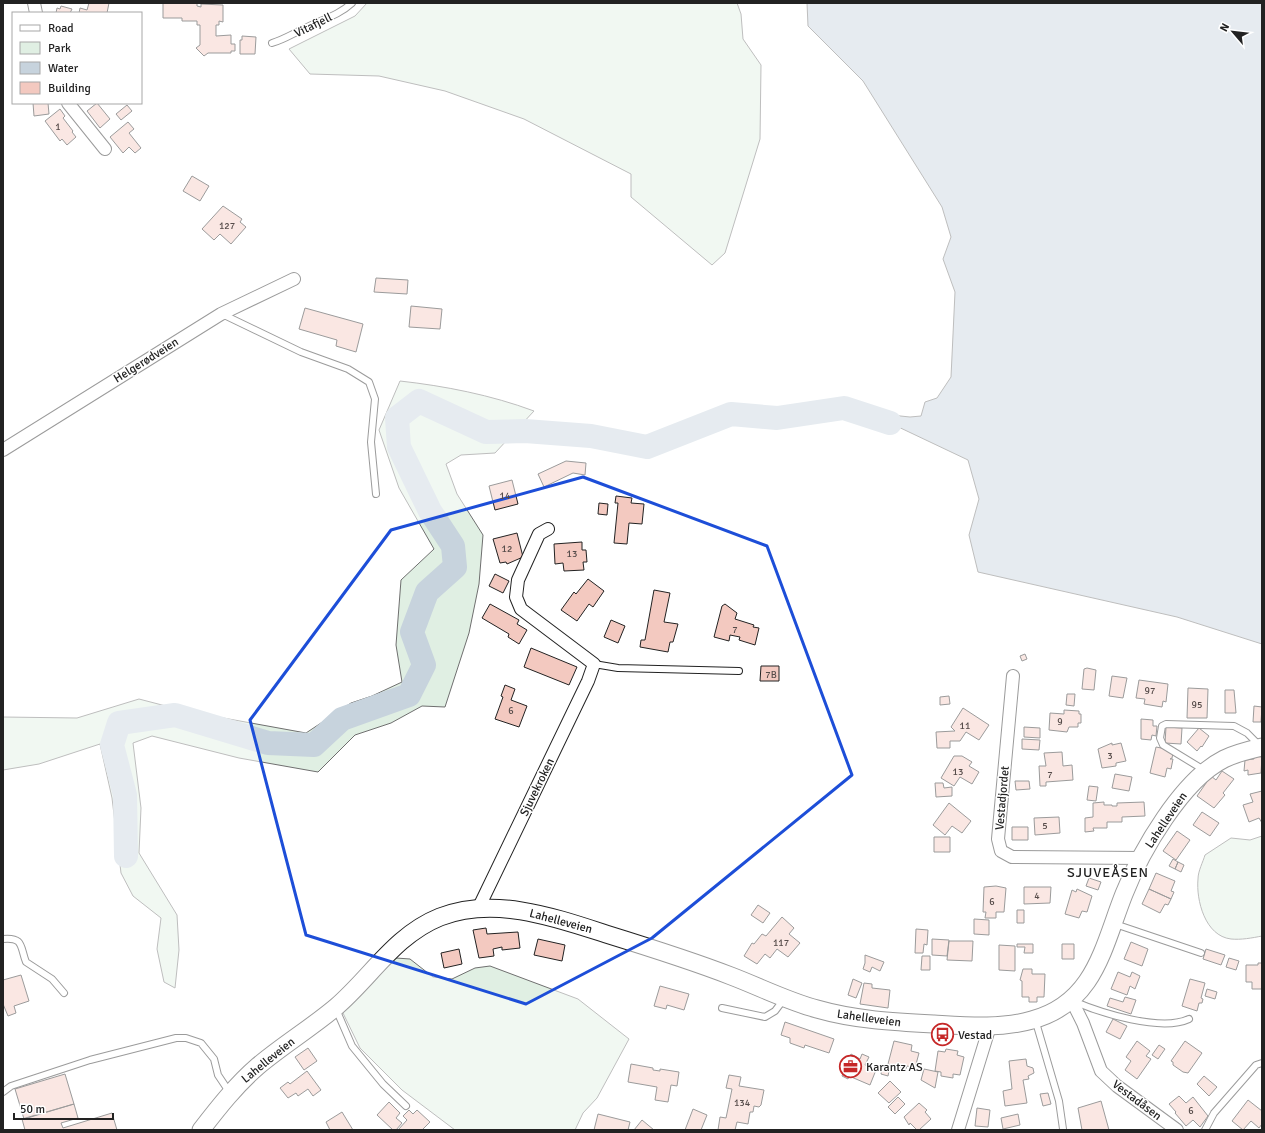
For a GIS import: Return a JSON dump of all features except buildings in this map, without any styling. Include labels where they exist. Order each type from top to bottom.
[{"type":"street","points":[[69,104],[105,149]]},
{"type":"street","name":"Helgerødveien","points":[[3,450],[221,314],[294,279]]},
{"type":"street","points":[[548,529],[538,534],[518,580],[516,597],[521,609],[594,664]]},
{"type":"street","name":"Sjuvekroken","points":[[478,909],[588,681],[594,664]]},
{"type":"street","name":"Vestadjordet","points":[[1013,676],[998,839],[1001,851],[1012,856],[1140,858]]},
{"type":"street","name":"Lahelleveien","points":[[200,1130],[230,1093],[257,1067],[335,1008],[391,950],[408,935],[437,918],[455,912],[478,909],[505,909],[530,912],[577,924],[683,958],[785,998],[824,1011],[886,1022],[990,1026],[1011,1025],[1035,1019],[1060,1009],[1085,987],[1140,858],[1170,810],[1189,787],[1205,771],[1224,759],[1262,747]]},
{"type":"street","name":"Vestadåsen","points":[[1072,1000],[1083,1022],[1102,1071],[1117,1086],[1177,1130]]},
{"type":"street","points":[[958,1130],[990,1026]]},
{"type":"lane","name":"Vitafjell","points":[[272,43],[287,39],[302,29],[330,18],[341,12],[352,3]]},
{"type":"lane","points":[[221,314],[287,345],[348,369],[369,382],[375,399],[370,442],[376,494]]},
{"type":"lane","points":[[594,664],[618,668],[739,671]]},
{"type":"lane","points":[[1205,771],[1163,745],[1160,738],[1162,726],[1166,724],[1234,726],[1247,733],[1262,747]]},
{"type":"lane","points":[[1113,924],[1201,952]]},
{"type":"lane","points":[[3,939],[17,940],[22,945],[26,962],[52,979],[64,993]]},
{"type":"lane","points":[[722,1008],[765,1016],[775,1011],[785,998]]},
{"type":"lane","points":[[1072,1000],[1095,1009],[1157,1024],[1183,1022],[1189,1019]]},
{"type":"lane","points":[[335,1008],[352,1046],[383,1084],[406,1106]]},
{"type":"lane","points":[[1035,1019],[1059,1101],[1063,1130]]},
{"type":"lane","points":[[3,1092],[11,1086],[90,1060],[176,1038],[186,1038],[201,1043],[214,1060],[218,1075],[230,1093]]},
{"type":"lane","points":[[1206,1130],[1214,1113],[1256,1065],[1262,1063]]},
{"type":"highlighted area","points":[[583,477],[767,546],[852,775],[652,938],[526,1004],[306,935],[250,720],[391,530]]},
{"type":"green space","points":[[367,3],[737,3],[741,14],[743,39],[761,65],[760,139],[725,253],[712,265],[631,197],[631,174],[524,119],[445,91],[379,76],[310,74],[289,49],[355,16]]},
{"type":"green space","points":[[400,381],[468,392],[501,400],[534,411],[495,453],[461,455],[446,464],[457,494],[483,535],[479,584],[469,633],[445,707],[422,706],[391,723],[355,735],[318,772],[239,758],[152,736],[133,743],[141,808],[139,853],[177,915],[179,950],[175,988],[164,982],[157,949],[161,918],[133,896],[121,873],[112,798],[100,744],[39,764],[3,770],[3,717],[77,718],[139,699],[185,711],[306,733],[351,703],[372,696],[402,682],[396,645],[401,580],[434,549],[399,488],[379,430]]},
{"type":"green space","points":[[1262,836],[1262,936],[1231,939],[1222,936],[1215,931],[1204,916],[1199,897],[1198,876],[1205,855],[1231,838],[1250,840]]},
{"type":"green space","points":[[396,958],[410,959],[433,977],[452,979],[475,968],[490,966],[578,999],[629,1039],[597,1098],[583,1113],[575,1130],[455,1130],[402,1090],[360,1048],[342,1011]]},
{"type":"water","points":[[807,3],[1262,3],[1262,644],[1177,617],[978,572],[969,535],[979,499],[968,460],[890,423],[891,415],[910,417],[921,416],[925,402],[937,398],[951,377],[955,292],[943,259],[951,237],[942,207],[863,81],[808,26]]},
{"type":"waterway","points":[[126,856],[125,795],[112,745],[119,723],[175,715],[268,743],[314,745],[342,719],[409,695],[424,665],[412,632],[427,592],[455,567],[453,546],[430,511],[399,447],[397,418],[419,401],[486,432],[525,431],[591,436],[647,447],[731,414],[777,418],[844,408],[890,423]]},
{"type":"place","name":"Vestad","points":[[942,1035]]},
{"type":"place","name":"Karantz AS","points":[[850,1067]]},
{"type":"district","name":"SJUVEÅSEN","points":[[1108,872]]}]
